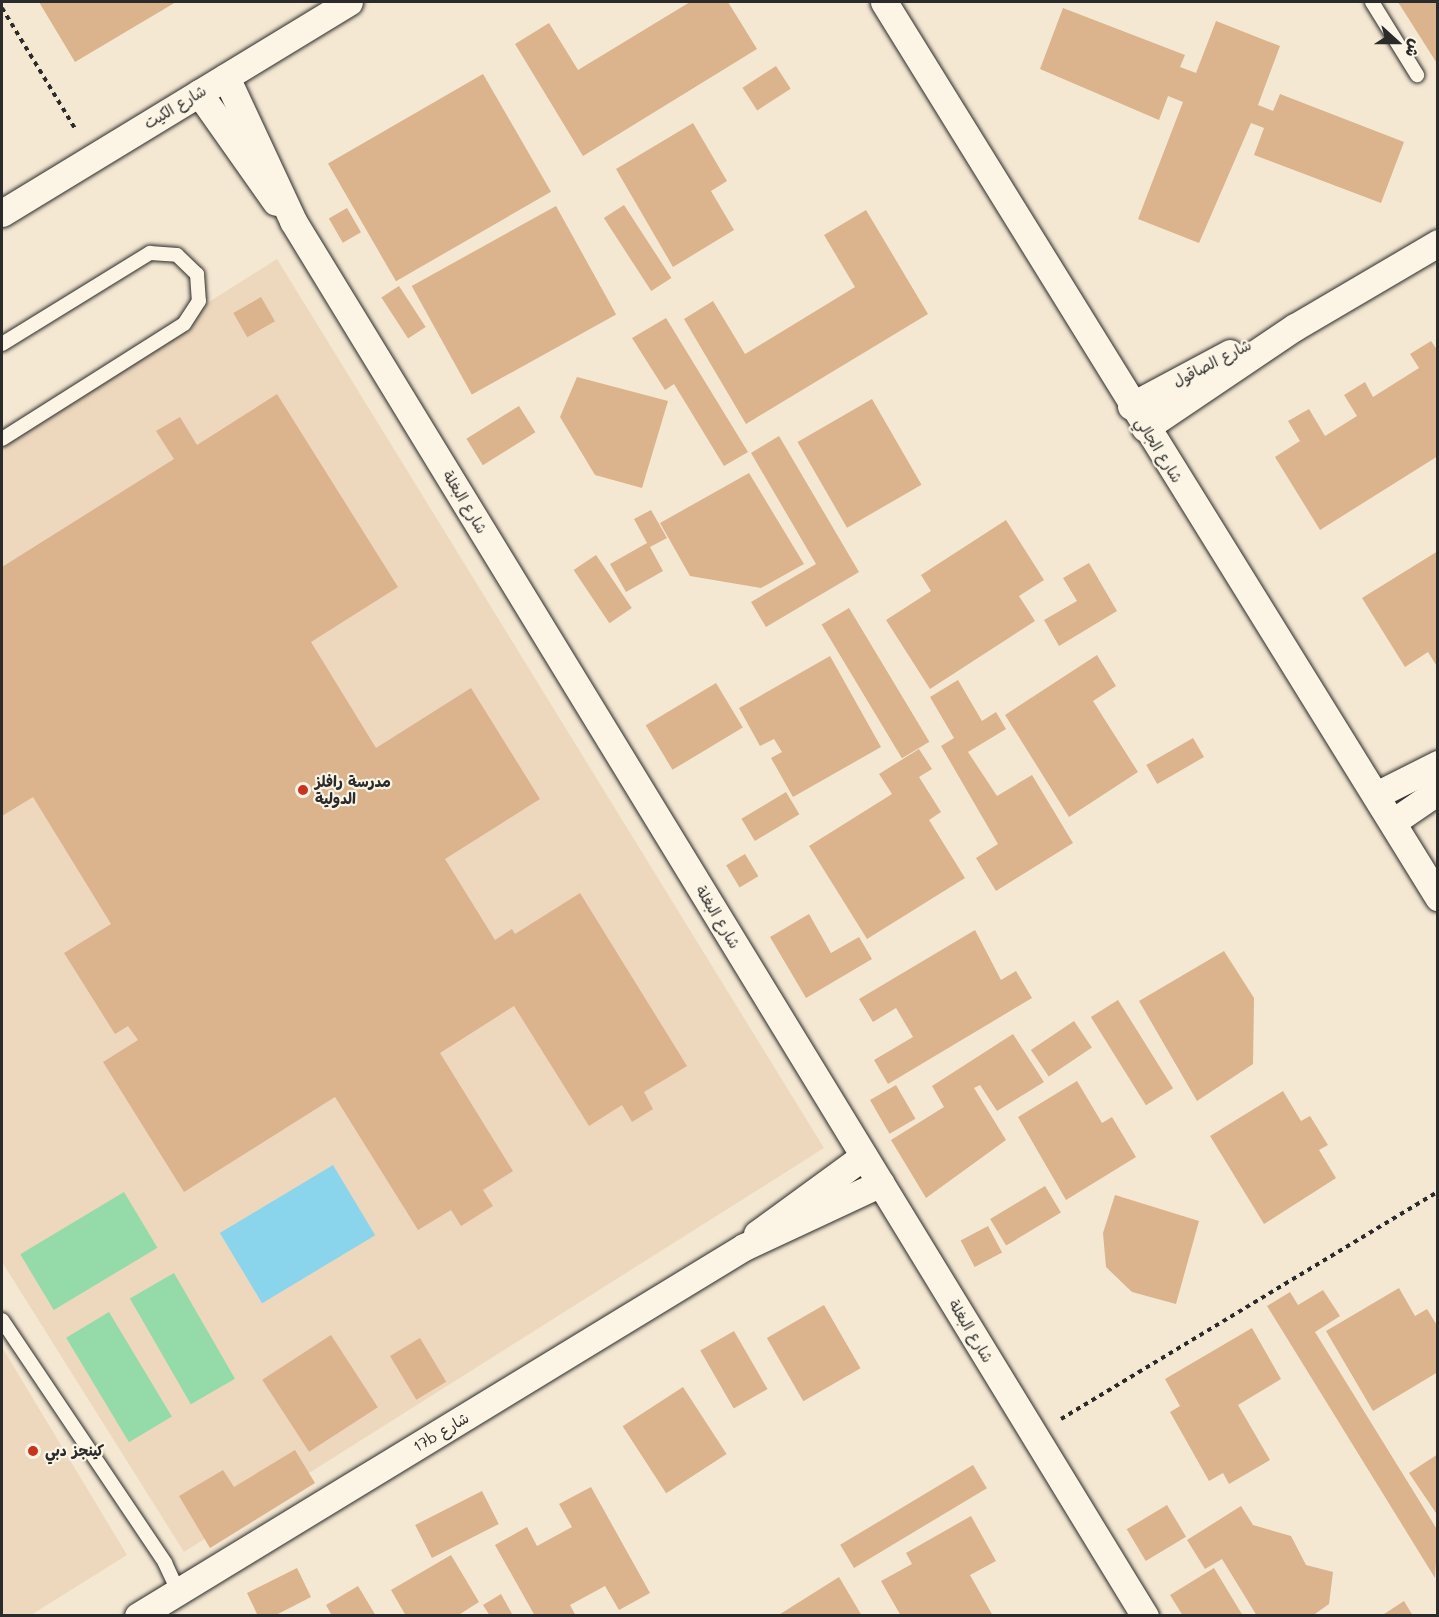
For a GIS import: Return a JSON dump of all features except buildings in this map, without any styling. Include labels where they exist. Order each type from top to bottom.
[{"type":"street","name":"شارع الكيت","points":[[2,213],[349,2]]},
{"type":"street","name":"شارع الجالي","points":[[884,2],[1138,417],[1393,822],[1437,897]]},
{"type":"street","name":"شارع البغلة","points":[[226,77],[269,160],[291,218]]},
{"type":"street","name":"شارع البغلة","points":[[200,93],[291,218],[1145,1616]]},
{"type":"street","name":"شارع الصاقول","points":[[1138,417],[1240,348],[1295,327],[1437,243]]},
{"type":"street","points":[[1376,795],[1437,764]]},
{"type":"street","points":[[1393,822],[1437,791]]},
{"type":"street","name":"17b شارع","points":[[138,1616],[744,1247],[864,1156]]},
{"type":"street","name":"17b شارع","points":[[744,1247],[881,1183]]},
{"type":"lane","points":[[1372,2],[1416,75]]},
{"type":"lane","points":[[2,344],[150,253],[177,255],[197,274],[200,301],[184,324],[2,439]]},
{"type":"lane","points":[[2,1320],[165,1563],[179,1593]]},
{"type":"path","points":[[2,8],[93,158]]},
{"type":"path","points":[[1034,1434],[1437,1192]]},
{"type":"shaded area","name":"مدرسة رافلز الدولية","points":[[277,259],[824,1148],[184,1552],[2,1262],[2,432]]},
{"type":"shaded area","name":"كينجز دبي","points":[[2,1347],[127,1555],[31,1615],[2,1615]]},
{"type":"green space","points":[[124,1192],[157,1248],[54,1310],[20,1254]]},
{"type":"green space","points":[[174,1273],[235,1379],[191,1404],[130,1298]]},
{"type":"green space","points":[[109,1312],[172,1417],[129,1442],[66,1338]]},
{"type":"water","points":[[333,1165],[375,1235],[262,1303],[220,1233]]},
{"type":"place","name":"مدرسة رافلز الدولية","points":[[303,790]]},
{"type":"place","name":"كينجز دبي","points":[[33,1451]]}]
